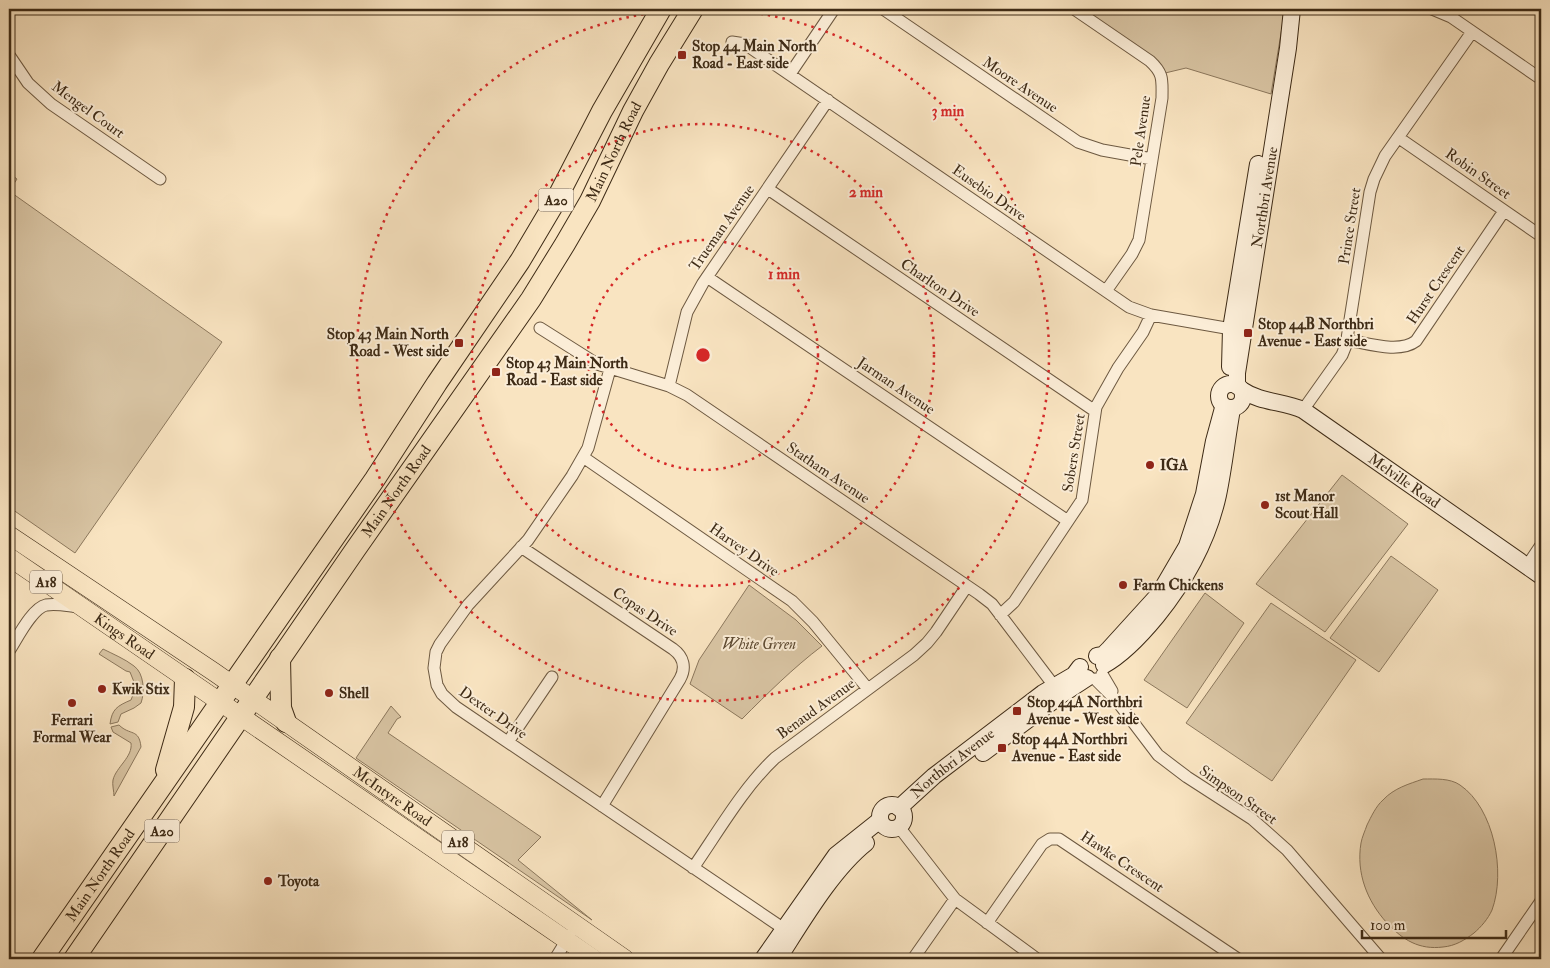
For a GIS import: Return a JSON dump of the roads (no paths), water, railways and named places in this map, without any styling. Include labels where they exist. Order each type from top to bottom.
[{"type":"highway","name":"Main North Road","points":[[42,959],[375,479],[437,383],[520,261],[555,202],[602,111],[661,9]]},
{"type":"highway","name":"Main North Road","points":[[74,959],[280,658],[531,299],[590,201],[633,111],[693,9]]},
{"type":"highway","points":[[280,658],[281,708],[286,722]]},
{"type":"highway","points":[[162,784],[184,707],[186,679]]},
{"type":"highway","points":[[88,959],[108,909]]},
{"type":"main road","name":"Kings Road","points":[[9,535],[232,686]]},
{"type":"main road","name":"Kings Road","points":[[9,557],[240,716]]},
{"type":"main road","name":"McIntyre Road","points":[[232,686],[625,959]]},
{"type":"main road","name":"McIntyre Road","points":[[240,716],[594,959]]},
{"type":"main road","points":[[386,792],[410,820],[406,830]]},
{"type":"street","points":[[790,74],[834,9]]},
{"type":"street","name":"Moore Avenue","points":[[883,9],[1078,142],[1102,150],[1152,159]]},
{"type":"street","name":"Pele Avenue","points":[[1074,9],[1150,61],[1161,74],[1162,98],[1138,240],[1132,254],[1106,291]]},
{"type":"street","name":"Northbri Avenue","points":[[763,959],[788,932],[836,855],[893,819],[934,776],[1057,690],[1074,675],[1094,670],[1103,655],[1159,594],[1187,546],[1204,494],[1214,441],[1234,396],[1237,330],[1285,9]]},
{"type":"street","name":"Northbri Avenue","points":[[1237,330],[1288,48],[1292,9]]},
{"type":"street","points":[[1432,9],[1451,17],[1541,80]]},
{"type":"street","name":"Prince Street","points":[[1303,410],[1342,355],[1347,340],[1370,192],[1379,168],[1472,32]]},
{"type":"street","name":"Eusebio Drive","points":[[732,42],[745,44],[790,74],[1129,307],[1151,315],[1237,330]]},
{"type":"street","name":"Mengel Court","points":[[9,55],[28,83],[51,104],[160,179]]},
{"type":"street","name":"Trueman Avenue","points":[[669,386],[687,312],[707,277],[828,100]]},
{"type":"street","name":"Robin Street","points":[[1398,138],[1541,236]]},
{"type":"street","name":"Charlton Drive","points":[[768,189],[1095,411]]},
{"type":"street","name":"Hurst Crescent","points":[[1347,340],[1401,348],[1416,342],[1504,211]]},
{"type":"street","name":"Jarman Avenue","points":[[707,277],[1068,521]]},
{"type":"street","name":"Sobers Street","points":[[1000,615],[1014,602],[1082,500],[1095,411],[1118,368],[1143,332],[1151,315]]},
{"type":"street","name":"Statham Avenue","points":[[540,328],[596,364],[669,386],[687,395],[967,586],[992,604],[1057,690]]},
{"type":"street","name":"Dexter Drive","points":[[610,369],[588,448],[572,476],[528,540],[468,605],[444,638],[436,652],[434,668],[437,685],[449,701],[788,932]]},
{"type":"street","name":"Melville Road","points":[[1234,396],[1293,406],[1303,410],[1374,462],[1541,576]]},
{"type":"street","name":"Harvey Drive","points":[[583,457],[792,601],[813,622],[868,689]]},
{"type":"street","points":[[1527,566],[1541,545]]},
{"type":"street","name":"Copas Drive","points":[[521,547],[674,649],[684,663],[680,679],[602,806]]},
{"type":"street","name":"Benaud Avenue","points":[[693,868],[750,786],[766,767],[775,758],[914,655],[927,643],[967,586]]},
{"type":"street","points":[[12,647],[33,613],[44,605],[55,604],[83,608]]},
{"type":"street","name":"Simpson Street","points":[[1094,670],[1158,755],[1187,777],[1252,819],[1287,850],[1381,959]]},
{"type":"street","points":[[508,742],[552,677]]},
{"type":"street","points":[[893,819],[955,899],[1037,959]]},
{"type":"street","name":"Hawke Crescent","points":[[987,923],[1040,846],[1050,839],[1059,839],[1238,959]]},
{"type":"street","points":[[913,959],[955,899]]},
{"type":"street","points":[[1502,959],[1541,901]]},
{"type":"street","points":[[555,959],[577,925]]},
{"type":"street","name":"Northbri Avenue","points":[[778,959],[788,932]]},
{"type":"place","name":"Stop 44 Main North Road - East side","points":[[682,55]]},
{"type":"place","name":"Stop 44B Northbri Avenue - East side","points":[[1248,333]]},
{"type":"place","name":"Stop 43 Main North Road - West side","points":[[459,343]]},
{"type":"place","name":"Stop 43 Main North Road - East side","points":[[496,372]]},
{"type":"place","name":"IGA","points":[[1150,465]]},
{"type":"place","name":"1st Manor Scout Hall","points":[[1265,505]]},
{"type":"place","name":"Farm Chickens","points":[[1123,585]]},
{"type":"place","name":"Kwik Stix","points":[[102,689]]},
{"type":"place","name":"Shell","points":[[329,693]]},
{"type":"place","name":"Ferrari Formal Wear","points":[[72,703]]},
{"type":"place","name":"Stop 44A Northbri Avenue - West side","points":[[1017,711]]},
{"type":"place","name":"Stop 44A Northbri Avenue - East side","points":[[1002,748]]},
{"type":"place","name":"Toyota","points":[[268,881]]},
{"type":"park label","name":"White Grren","points":[[759,644]]}]
